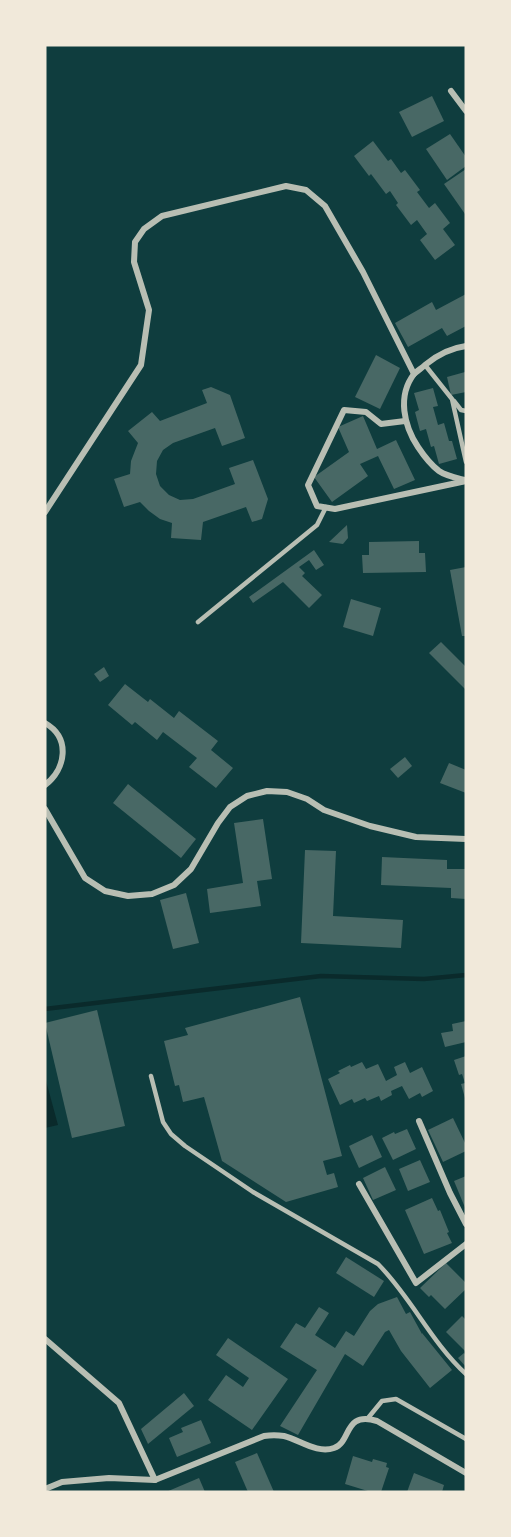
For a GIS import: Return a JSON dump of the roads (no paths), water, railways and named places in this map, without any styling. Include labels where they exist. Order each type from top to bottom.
[{"type":"street","points":[[451,91],[466,111]]},
{"type":"street","points":[[45,512],[141,365],[149,310],[134,262],[135,242],[144,229],[162,216],[286,186],[306,190],[325,206],[363,272],[414,374]]},
{"type":"street","points":[[466,346],[455,348],[433,358],[414,374],[406,389],[404,401],[405,421],[412,439],[424,457],[441,473],[466,481]]},
{"type":"street","points":[[405,421],[381,424],[366,412],[344,411],[308,485],[317,506],[335,509],[466,481]]},
{"type":"street","points":[[45,723],[57,735],[62,745],[63,757],[60,768],[45,785]]},
{"type":"street","points":[[45,809],[85,878],[105,891],[128,896],[152,894],[174,885],[191,868],[230,807],[247,796],[267,791],[287,792],[307,799],[324,810],[370,826],[416,837],[466,838]]},
{"type":"street","points":[[419,1121],[466,1224]]},
{"type":"street","points":[[358,1184],[416,1283],[466,1244]]},
{"type":"street","points":[[45,1339],[119,1403],[155,1480]]},
{"type":"street","points":[[45,1489],[62,1482],[109,1478],[155,1480],[264,1436],[283,1436],[326,1450],[338,1447],[353,1423],[368,1419],[377,1421],[466,1473]]},
{"type":"lane","points":[[425,365],[461,410],[466,411]]},
{"type":"lane","points":[[452,399],[466,462]]},
{"type":"lane","points":[[198,622],[317,525],[326,507]]},
{"type":"lane","points":[[151,1076],[163,1122],[171,1134],[253,1192],[378,1264],[392,1277],[437,1341],[466,1374]]},
{"type":"lane","points":[[368,1419],[382,1401],[396,1399],[466,1439]]},
{"type":"water","points":[[45,1077],[58,1125],[45,1128]]},
{"type":"waterway","points":[[45,1009],[321,976],[424,979],[466,975]]}]
